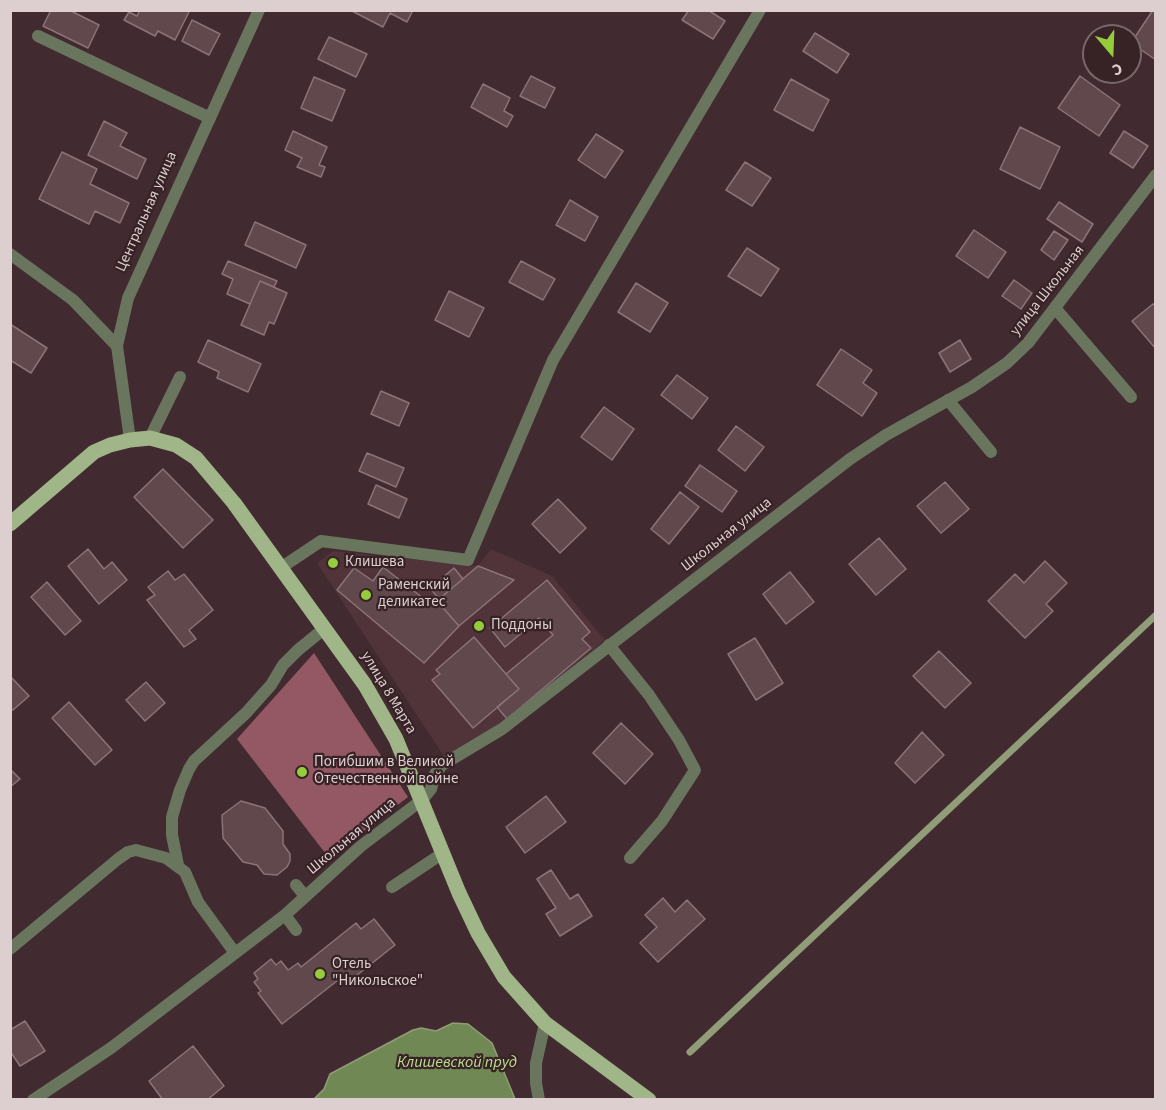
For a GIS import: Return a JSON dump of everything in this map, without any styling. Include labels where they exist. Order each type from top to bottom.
[{"type":"main road","name":"улица 8 Марта","points":[[150,438],[176,445],[196,458],[234,503],[282,567],[365,686],[396,739],[478,933],[504,977],[545,1023],[650,1100]]},
{"type":"main road","points":[[10,524],[94,453],[110,445],[150,438]]},
{"type":"street","name":"Центральная улица","points":[[130,440],[117,346],[128,298],[260,10]]},
{"type":"street","points":[[282,567],[321,541],[468,560],[553,360],[760,10]]},
{"type":"street","points":[[38,36],[210,118]]},
{"type":"street","name":"улица Школьная","points":[[850,459],[1007,363],[1028,343],[1155,175]]},
{"type":"street","points":[[10,254],[73,300],[117,346]]},
{"type":"street","points":[[1055,308],[1131,397]]},
{"type":"street","points":[[150,438],[180,376]]},
{"type":"street","points":[[948,400],[991,452]]},
{"type":"street","name":"Школьная улица","points":[[33,1100],[111,1048],[285,915],[361,846],[422,800],[431,789],[435,774],[442,765],[501,729],[850,459]]},
{"type":"street","points":[[178,865],[172,835],[172,818],[185,775],[194,761],[259,699],[283,665],[325,628]]},
{"type":"street","points":[[609,645],[649,695],[679,740],[695,770],[662,821],[630,858]]},
{"type":"street","points":[[10,949],[128,852],[143,850],[178,865],[185,872],[198,902],[235,952]]},
{"type":"street","points":[[392,887],[443,853]]},
{"type":"street","points":[[296,885],[305,896]]},
{"type":"street","points":[[285,915],[296,930]]},
{"type":"street","points":[[539,1100],[536,1063],[545,1023]]},
{"type":"shaded area","points":[[491,549],[552,576],[605,640],[507,721],[445,758],[317,563],[333,551],[478,566]]},
{"type":"shaded area","points":[[314,653],[408,797],[329,858],[237,739]]},
{"type":"water","name":"Клишевской пруд","points":[[453,1023],[468,1024],[492,1043],[515,1099],[314,1099],[324,1089],[330,1074],[413,1030],[421,1028],[436,1031]]},
{"type":"building","points":[[51,10],[69,10],[99,25],[88,48],[43,26]]},
{"type":"building","points":[[140,10],[190,10],[175,40],[158,31],[155,36],[124,20],[129,12],[137,16]]},
{"type":"building","points":[[350,10],[413,10],[407,22],[390,13],[383,27]]},
{"type":"building","points":[[689,10],[708,10],[725,21],[713,39],[682,20]]},
{"type":"building","points":[[1153,10],[1156,10],[1156,60],[1142,50],[1142,26]]},
{"type":"building","points":[[192,20],[220,34],[209,55],[182,41]]},
{"type":"building","points":[[815,33],[849,54],[837,73],[803,51]]},
{"type":"building","points":[[329,37],[367,54],[356,77],[318,59]]},
{"type":"building","points":[[531,76],[555,88],[545,108],[520,96]]},
{"type":"building","points":[[1080,76],[1082,84],[1091,84],[1120,105],[1099,136],[1058,108]]},
{"type":"building","points":[[314,77],[345,90],[332,121],[301,108]]},
{"type":"building","points":[[791,79],[829,100],[813,131],[774,110]]},
{"type":"building","points":[[483,84],[510,98],[504,111],[513,116],[507,127],[471,107]]},
{"type":"building","points":[[104,121],[127,133],[120,146],[146,159],[137,179],[88,155]]},
{"type":"building","points":[[1020,127],[1060,147],[1040,189],[1000,169]]},
{"type":"building","points":[[293,131],[327,147],[319,165],[325,167],[321,177],[297,167],[302,158],[285,150]]},
{"type":"building","points":[[1124,131],[1148,146],[1133,168],[1110,153]]},
{"type":"building","points":[[596,134],[623,151],[605,178],[578,160]]},
{"type":"building","points":[[62,152],[97,169],[90,184],[129,203],[120,223],[95,211],[89,224],[39,199]]},
{"type":"building","points":[[745,162],[771,178],[752,206],[726,190]]},
{"type":"building","points":[[570,200],[598,217],[585,241],[556,225]]},
{"type":"building","points":[[1059,202],[1093,224],[1082,242],[1047,219]]},
{"type":"building","points":[[255,222],[306,245],[296,268],[245,245]]},
{"type":"building","points":[[974,230],[1006,252],[988,278],[956,256]]},
{"type":"building","points":[[1054,231],[1068,240],[1054,260],[1041,250]]},
{"type":"building","points":[[747,248],[779,269],[761,296],[728,276]]},
{"type":"building","points":[[228,261],[277,281],[274,287],[260,281],[250,304],[227,294],[233,279],[222,274]]},
{"type":"building","points":[[521,261],[555,279],[543,300],[509,282]]},
{"type":"building","points":[[1014,280],[1032,293],[1021,309],[1002,296]]},
{"type":"building","points":[[260,281],[287,293],[274,324],[269,322],[264,335],[241,325]]},
{"type":"building","points":[[636,283],[668,303],[650,332],[618,312]]},
{"type":"building","points":[[449,291],[484,308],[469,337],[435,320]]},
{"type":"building","points":[[1153,304],[1156,307],[1156,349],[1132,321]]},
{"type":"building","points":[[10,324],[47,348],[31,373],[10,360]]},
{"type":"building","points":[[208,340],[261,364],[248,392],[217,378],[219,372],[198,362]]},
{"type":"building","points":[[960,340],[971,359],[950,372],[939,353]]},
{"type":"building","points":[[841,349],[872,370],[863,383],[877,393],[862,416],[817,385]]},
{"type":"building","points":[[677,375],[708,398],[692,419],[661,395]]},
{"type":"building","points":[[381,391],[409,403],[399,426],[371,414]]},
{"type":"building","points":[[604,407],[634,429],[612,460],[581,437]]},
{"type":"building","points":[[736,426],[764,447],[745,471],[718,450]]},
{"type":"building","points":[[367,453],[404,468],[396,487],[359,471]]},
{"type":"building","points":[[700,465],[737,491],[722,512],[685,486]]},
{"type":"building","points":[[163,469],[213,520],[183,548],[134,497]]},
{"type":"building","points":[[945,482],[969,509],[941,533],[917,506]]},
{"type":"building","points":[[376,485],[407,499],[399,518],[368,504]]},
{"type":"building","points":[[680,492],[699,507],[669,544],[651,529]]},
{"type":"building","points":[[558,499],[586,528],[560,553],[532,524]]},
{"type":"building","points":[[879,538],[906,569],[876,595],[849,564]]},
{"type":"building","points":[[88,549],[104,569],[112,562],[127,580],[99,604],[68,566]]},
{"type":"building","points":[[1045,561],[1067,583],[1046,604],[1053,611],[1025,638],[988,601],[1015,574],[1024,583]]},
{"type":"building","points":[[478,566],[514,580],[459,626],[437,601]]},
{"type":"building","points":[[383,567],[423,598],[437,601],[459,626],[424,663],[337,590],[354,568],[373,581]]},
{"type":"building","points":[[454,568],[463,579],[439,599],[430,588]]},
{"type":"building","points":[[168,571],[175,580],[184,574],[213,610],[189,630],[196,639],[184,647],[147,600],[155,595],[148,587]]},
{"type":"building","points":[[790,572],[814,602],[786,624],[763,594]]},
{"type":"building","points":[[547,580],[590,632],[582,639],[591,648],[507,719],[497,707],[519,689],[506,674],[553,635],[539,618],[505,647],[490,628]]},
{"type":"building","points":[[47,582],[81,621],[65,635],[31,597]]},
{"type":"building","points":[[474,637],[519,689],[473,728],[432,680],[440,674],[436,670]]},
{"type":"building","points":[[755,638],[783,683],[756,700],[728,654]]},
{"type":"building","points":[[939,651],[971,683],[945,708],[913,676]]},
{"type":"building","points":[[10,676],[29,696],[13,710],[10,708]]},
{"type":"building","points":[[146,682],[165,703],[145,721],[126,700]]},
{"type":"building","points":[[69,702],[112,750],[95,765],[52,718]]},
{"type":"building","points":[[621,723],[653,754],[625,784],[593,753]]},
{"type":"building","points":[[922,732],[944,755],[915,783],[895,763]]},
{"type":"building","points":[[10,769],[20,779],[10,787]]},
{"type":"building","points":[[546,796],[566,822],[525,853],[506,827]]},
{"type":"building","points":[[241,801],[265,808],[283,831],[283,844],[290,854],[290,861],[287,867],[277,875],[264,874],[257,865],[243,862],[223,838],[222,815]]},
{"type":"building","points":[[551,870],[570,899],[578,894],[592,916],[560,936],[546,914],[556,908],[537,879]]},
{"type":"building","points":[[663,898],[675,912],[687,900],[705,919],[658,962],[640,943],[657,927],[645,915]]},
{"type":"building","points":[[374,919],[395,945],[347,983],[342,977],[282,1024],[258,993],[261,991],[254,982],[258,979],[254,973],[271,959],[276,965],[281,961],[288,970],[298,963],[301,967],[356,923],[361,929]]},
{"type":"building","points":[[25,1021],[45,1051],[20,1066],[10,1051],[10,1030]]},
{"type":"building","points":[[193,1046],[224,1086],[207,1100],[163,1100],[149,1081]]},
{"type":"waterway","points":[[690,1052],[1156,615]]},
{"type":"place","name":"Клишева","points":[[333,563]]},
{"type":"place","name":"Раменский деликатес","points":[[366,595]]},
{"type":"place","name":"Поддоны","points":[[479,626]]},
{"type":"place","name":"Погибшим в Великой Отечественной войне","points":[[302,772]]},
{"type":"place","name":"Отель \"Никольское\"","points":[[320,974]]}]
